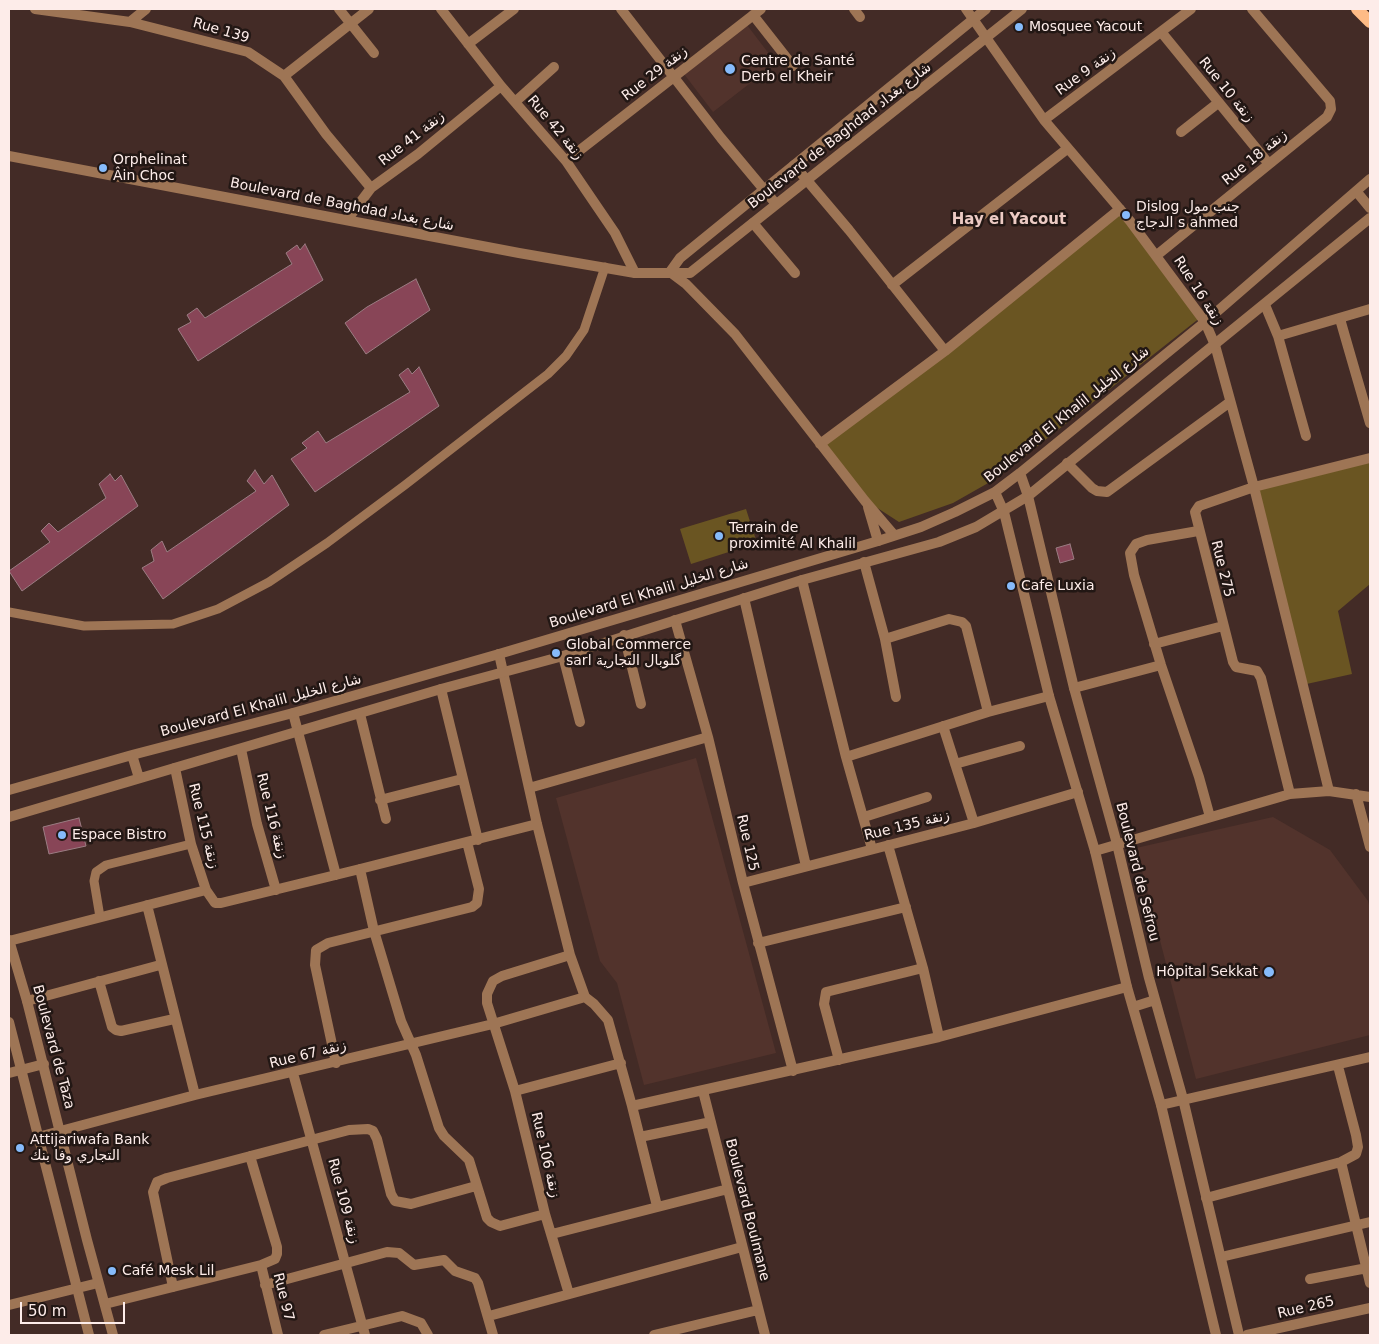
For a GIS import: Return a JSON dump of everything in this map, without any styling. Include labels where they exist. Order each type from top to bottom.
[{"type":"main road","points":[[1357,9],[1370,22]]},
{"type":"street","name":"Rue 139","points":[[35,9],[103,14],[238,47],[284,76],[326,134],[371,188]]},
{"type":"street","points":[[130,22],[146,9]]},
{"type":"street","points":[[339,9],[374,53]]},
{"type":"street","points":[[284,76],[369,9]]},
{"type":"street","name":"Rue 42 زنقة","points":[[441,9],[501,86],[566,161],[614,233],[635,273]]},
{"type":"street","points":[[468,44],[514,9]]},
{"type":"street","name":"Rue 16 زنقة","points":[[966,9],[1044,120],[1157,255],[1205,322],[1215,345],[1254,487],[1329,791]]},
{"type":"street","name":"Boulevard de Baghdad شارع بغداد","points":[[670,272],[680,258],[986,9]]},
{"type":"street","name":"Boulevard de Baghdad شارع بغداد","points":[[9,156],[635,273],[690,272],[1022,9]]},
{"type":"street","name":"Rue 9 زنقة","points":[[1044,120],[1191,9]]},
{"type":"street","name":"Rue 18 زنقة","points":[[1157,255],[1327,117],[1331,106],[1325,95],[1252,9]]},
{"type":"street","points":[[625,10],[721,138],[776,204]]},
{"type":"street","points":[[757,12],[793,66]]},
{"type":"street","name":"Rue 29 زنقة","points":[[566,161],[757,12]]},
{"type":"street","name":"Rue 10 زنقة","points":[[1162,32],[1218,103],[1270,164]]},
{"type":"street","points":[[515,102],[554,67]]},
{"type":"street","name":"Rue 41 زنقة","points":[[347,220],[371,188],[418,154],[501,86]]},
{"type":"street","points":[[1181,132],[1218,103]]},
{"type":"street","points":[[892,285],[1067,149]]},
{"type":"street","points":[[794,165],[945,351]]},
{"type":"street","name":"Boulevard El Khalil شارع الخليل","points":[[9,790],[132,754],[293,713],[499,654],[922,527],[995,492],[1020,474],[1205,322],[1370,179]]},
{"type":"street","points":[[1356,192],[1370,208]]},
{"type":"street","points":[[820,444],[945,351],[1120,209]]},
{"type":"street","points":[[9,817],[563,656],[624,635],[802,580],[939,542],[976,527],[1028,496],[1370,218]]},
{"type":"street","points":[[753,223],[796,273]]},
{"type":"street","points":[[670,272],[686,284],[735,334],[820,444],[894,534]]},
{"type":"street","points":[[1265,305],[1278,336],[1306,436]]},
{"type":"street","points":[[1278,336],[1370,309]]},
{"type":"street","points":[[1340,318],[1370,423]]},
{"type":"street","points":[[1067,463],[1092,488],[1097,491],[1107,492],[1230,402]]},
{"type":"street","points":[[1254,487],[1370,458]]},
{"type":"street","name":"Boulevard de Sefrou","points":[[1020,474],[1028,496],[1074,688],[1117,844],[1155,1000],[1182,1099],[1239,1335]]},
{"type":"street","name":"Rue 275","points":[[1254,487],[1199,506],[1195,512],[1198,531],[1228,646],[1236,667],[1257,671],[1261,678],[1290,794]]},
{"type":"street","points":[[995,492],[1004,512],[1050,696],[1095,851],[1132,1007],[1161,1105],[1216,1335]]},
{"type":"street","points":[[866,501],[878,541]]},
{"type":"street","points":[[1198,531],[1147,540],[1136,544],[1130,553],[1134,575],[1160,665],[1200,777],[1210,817]]},
{"type":"street","points":[[864,562],[884,639],[896,697]]},
{"type":"street","points":[[802,580],[846,757],[872,849]]},
{"type":"street","points":[[744,598],[806,866]]},
{"type":"street","points":[[884,639],[948,619],[957,619],[966,626],[988,712]]},
{"type":"street","name":"Rue 125","points":[[675,620],[708,737],[742,883],[793,1071]]},
{"type":"street","points":[[1154,644],[1223,626]]},
{"type":"street","points":[[624,635],[641,704]]},
{"type":"street","points":[[499,654],[537,824],[570,956],[585,997],[608,1020],[621,1063],[657,1206]]},
{"type":"street","points":[[563,656],[580,722]]},
{"type":"street","points":[[1074,688],[1160,665]]},
{"type":"street","points":[[441,690],[478,840]]},
{"type":"street","points":[[846,757],[988,712],[1050,696]]},
{"type":"street","points":[[293,713],[336,875]]},
{"type":"street","points":[[360,714],[386,819]]},
{"type":"street","points":[[943,726],[974,823]]},
{"type":"street","points":[[529,788],[708,737]]},
{"type":"street","points":[[955,764],[1020,746]]},
{"type":"street","name":"Rue 116 زنقة","points":[[241,749],[257,824],[276,890]]},
{"type":"street","points":[[132,754],[139,778]]},
{"type":"street","name":"Rue 115 زنقة","points":[[175,768],[191,844],[206,890]]},
{"type":"street","points":[[380,800],[462,779]]},
{"type":"street","points":[[1095,851],[1290,794],[1329,791],[1370,796]]},
{"type":"street","name":"Rue 135 زنقة","points":[[742,883],[974,823],[1078,792]]},
{"type":"street","points":[[1356,794],[1370,847]]},
{"type":"street","points":[[864,816],[927,797]]},
{"type":"street","points":[[9,940],[206,890],[212,900],[221,903],[537,824]]},
{"type":"street","points":[[336,1062],[315,964],[316,950],[328,943],[462,910],[477,903],[479,890],[467,842]]},
{"type":"street","points":[[888,845],[923,968],[939,1037]]},
{"type":"street","points":[[360,869],[374,931],[401,1021],[412,1043],[439,1128],[444,1136],[469,1160],[487,1218],[496,1225],[545,1214]]},
{"type":"street","points":[[147,905],[160,965],[195,1095]]},
{"type":"street","points":[[758,943],[906,907]]},
{"type":"street","name":"Boulevard de Taza","points":[[9,940],[44,1064],[113,1335]]},
{"type":"street","name":"Rue 106 زنقة","points":[[569,1294],[545,1214],[515,1091],[487,1003],[487,994],[493,981],[570,956]]},
{"type":"street","points":[[27,1000],[160,965]]},
{"type":"street","points":[[839,1060],[824,1004],[824,995],[831,989],[923,968]]},
{"type":"street","points":[[99,981],[114,1029],[121,1031],[174,1019]]},
{"type":"street","points":[[632,1106],[939,1037],[1127,987]]},
{"type":"street","name":"Rue 67 زنقة","points":[[38,1137],[195,1095],[493,1024],[585,997]]},
{"type":"street","points":[[1132,1007],[1155,1000]]},
{"type":"street","points":[[9,1022],[89,1335]]},
{"type":"street","points":[[1161,1105],[1338,1066],[1370,1057]]},
{"type":"street","points":[[515,1091],[621,1063]]},
{"type":"street","points":[[9,1073],[44,1064]]},
{"type":"street","points":[[1206,1198],[1341,1162],[1356,1154],[1358,1147],[1338,1066]]},
{"type":"street","name":"Rue 109 زنقة","points":[[293,1073],[364,1330]]},
{"type":"street","name":"Boulevard Boulmane","points":[[703,1091],[765,1335]]},
{"type":"street","points":[[640,1137],[711,1122]]},
{"type":"street","points":[[173,1287],[153,1192],[154,1186],[158,1182],[167,1178],[312,1140],[368,1128],[373,1131],[395,1202],[411,1204],[476,1186]]},
{"type":"street","points":[[105,1304],[261,1265],[274,1259],[278,1254],[277,1247],[250,1156]]},
{"type":"street","points":[[1341,1162],[1370,1283]]},
{"type":"street","points":[[552,1234],[728,1189]]},
{"type":"street","points":[[1221,1257],[1370,1222]]},
{"type":"street","points":[[488,1316],[742,1246]]},
{"type":"street","points":[[265,1285],[392,1251],[399,1253],[414,1265],[444,1260],[456,1271],[475,1278],[493,1335]]},
{"type":"street","name":"Rue 97","points":[[261,1265],[278,1335]]},
{"type":"street","points":[[1310,1279],[1367,1268]]},
{"type":"street","points":[[9,1305],[98,1282]]},
{"type":"street","name":"Rue 265","points":[[1247,1335],[1370,1308]]},
{"type":"street","points":[[654,1335],[758,1310]]},
{"type":"street","points":[[324,1335],[364,1330],[402,1316],[421,1323],[428,1335]]},
{"type":"lane","points":[[9,612],[84,626],[173,624],[218,609],[269,582],[381,502],[548,374],[566,356],[584,330],[605,267]]},
{"type":"lane","points":[[100,917],[94,881],[96,872],[106,865],[191,844]]},
{"type":"shaded area","name":"Centre de Santé Derb el Kheir","points":[[747,25],[776,63],[713,112],[684,74]]},
{"type":"shaded area","points":[[1122,212],[1201,317],[997,478],[953,503],[899,522],[865,500],[823,445]]},
{"type":"shaded area","points":[[1370,458],[1370,584],[1338,611],[1352,674],[1302,685],[1254,487]]},
{"type":"shaded area","name":"Terrain de proximité Al Khalil","points":[[746,509],[757,543],[691,564],[680,529]]},
{"type":"shaded area","points":[[696,758],[776,1053],[644,1085],[617,983],[600,961],[556,798]]},
{"type":"shaded area","name":"Hôpital Sekkat","points":[[1273,817],[1330,850],[1368,901],[1370,909],[1370,1035],[1196,1079],[1136,848]]},
{"type":"building","points":[[305,244],[323,280],[198,361],[178,329],[191,322],[187,315],[197,308],[205,318],[292,264],[286,253],[297,245],[300,250]]},
{"type":"building","points":[[416,279],[430,310],[366,354],[345,323],[367,307]]},
{"type":"building","points":[[419,367],[439,406],[315,492],[291,459],[307,448],[302,443],[318,431],[326,443],[410,392],[399,375],[408,368],[412,374]]},
{"type":"building","points":[[255,470],[264,484],[272,475],[289,505],[163,599],[142,568],[154,561],[151,550],[162,541],[167,552],[256,491],[247,481]]},
{"type":"building","points":[[110,474],[115,481],[121,475],[138,506],[22,591],[9,571],[50,542],[41,531],[49,523],[58,532],[106,498],[99,484]]},
{"type":"building","points":[[1070,544],[1074,559],[1060,563],[1056,548]]},
{"type":"building","points":[[79,818],[86,846],[49,854],[43,827]]},
{"type":"place","name":"Mosquee Yacout","points":[[1019,27]]},
{"type":"place","name":"Centre de Santé Derb el Kheir","points":[[730,69]]},
{"type":"place","name":"Orphelinat Âin Choc","points":[[103,168]]},
{"type":"place","name":"Dislog جنب مول الدجاج s ahmed","points":[[1126,215]]},
{"type":"place","name":"Terrain de proximité Al Khalil","points":[[719,536]]},
{"type":"place","name":"Cafe Luxia","points":[[1011,586]]},
{"type":"place","name":"Global Commerce sarl گلوبال التجارية","points":[[556,653]]},
{"type":"place","name":"Espace Bistro","points":[[62,835]]},
{"type":"place","name":"Hôpital Sekkat","points":[[1269,972]]},
{"type":"place","name":"Attijariwafa Bank التجاري وفا بنك","points":[[20,1148]]},
{"type":"place","name":"Café Mesk Lil","points":[[112,1271]]},
{"type":"district","name":"Hay el Yacout","points":[[1009,220]]}]
